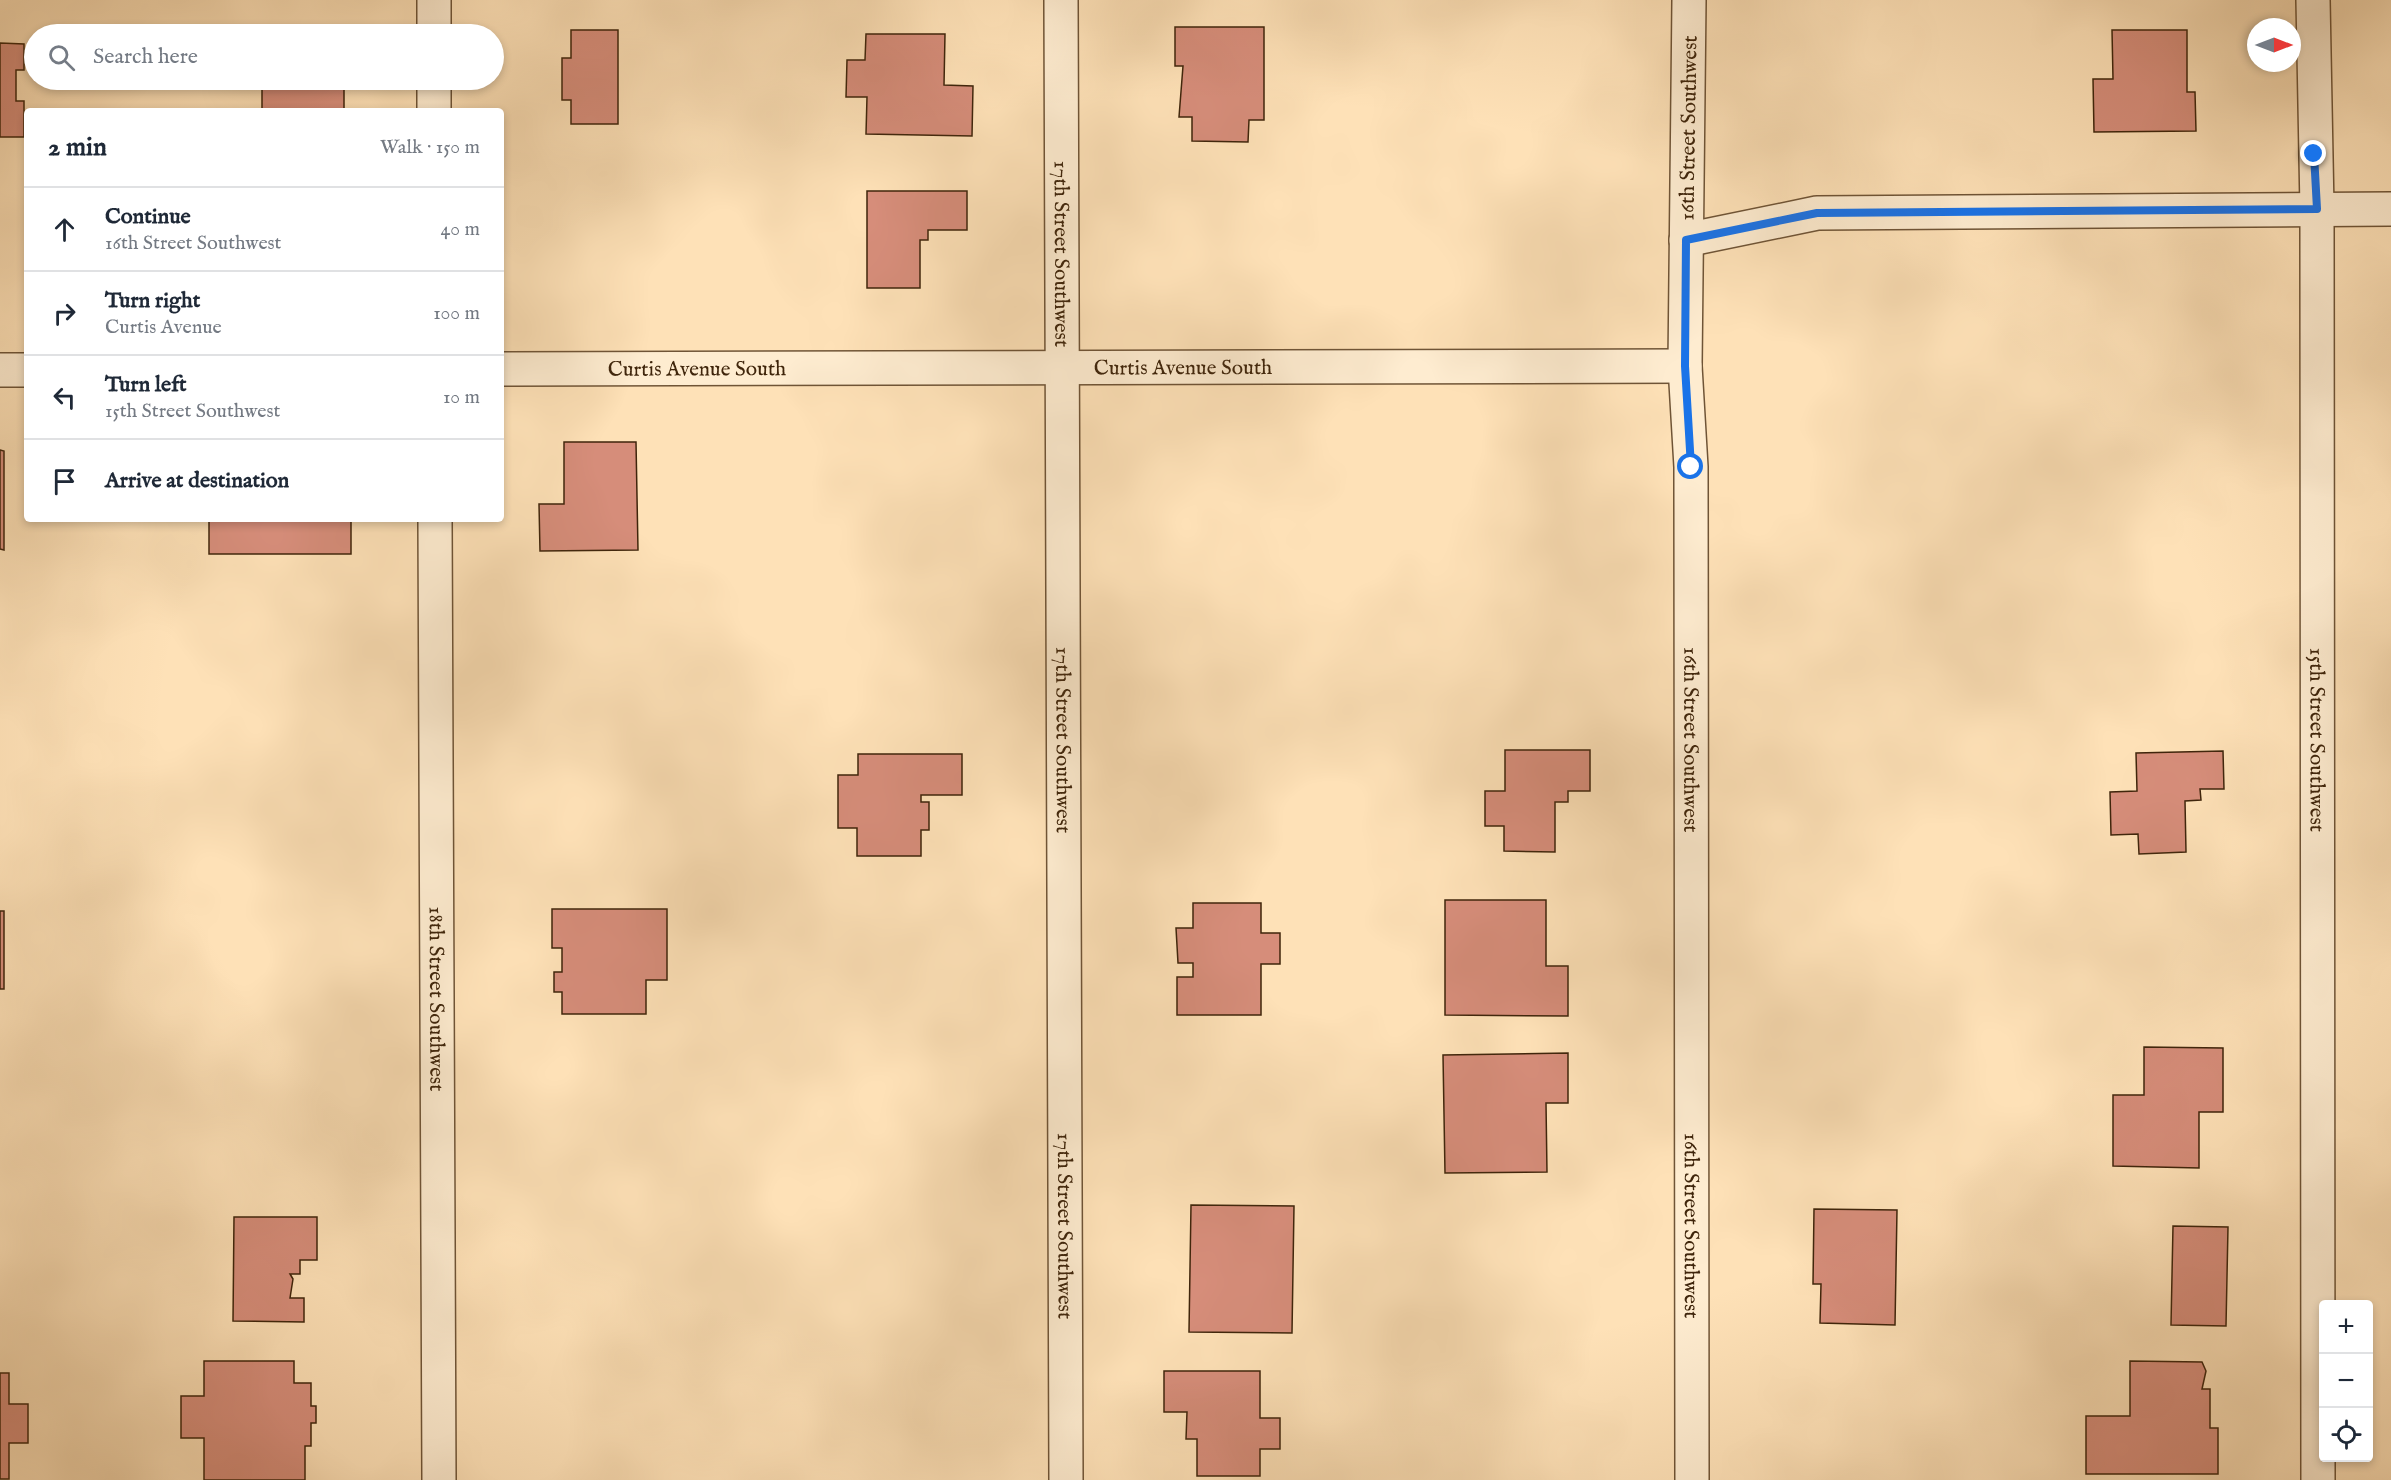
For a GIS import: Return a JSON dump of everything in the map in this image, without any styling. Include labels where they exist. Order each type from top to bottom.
[{"type":"street","points":[[434,0],[434,24]]},
{"type":"street","name":"17th Street Southwest","points":[[1061,0],[1066,1480]]},
{"type":"street","name":"16th Street Southwest","points":[[1689,0],[1685,366],[1691,467],[1692,1480]]},
{"type":"street","name":"15th Street Southwest","points":[[2313,0],[2317,209],[2318,1480]]},
{"type":"street","points":[[434,90],[434,108]]},
{"type":"street","points":[[1686,240],[1817,213],[2391,209]]},
{"type":"street","name":"Curtis Avenue South","points":[[504,369],[1685,366]]},
{"type":"street","points":[[0,370],[24,370]]},
{"type":"street","name":"18th Street Southwest","points":[[435,522],[438,1480]]},
{"type":"building","points":[[1175,27],[1264,27],[1264,120],[1249,120],[1248,142],[1192,141],[1192,117],[1179,117],[1183,66],[1175,66]]},
{"type":"building","points":[[571,30],[618,30],[618,124],[571,124],[571,100],[562,100],[562,58],[571,58]]},
{"type":"building","points":[[2112,30],[2187,30],[2187,92],[2195,92],[2196,131],[2094,132],[2093,79],[2113,79]]},
{"type":"building","points":[[866,34],[945,34],[944,85],[973,86],[972,136],[866,134],[867,97],[846,97],[847,60],[865,60]]},
{"type":"building","points":[[0,43],[24,44],[24,70],[16,70],[16,101],[24,101],[24,137],[0,137]]},
{"type":"building","points":[[262,90],[344,90],[344,108],[262,108]]},
{"type":"building","points":[[867,191],[967,191],[967,230],[928,230],[928,240],[920,240],[920,288],[867,288]]},
{"type":"building","points":[[564,442],[636,442],[638,550],[540,551],[539,504],[564,504]]},
{"type":"building","points":[[0,450],[4,451],[4,550],[0,549]]},
{"type":"building","points":[[209,522],[351,522],[351,554],[209,554]]},
{"type":"building","points":[[1505,750],[1590,750],[1590,791],[1568,791],[1568,802],[1555,802],[1555,852],[1504,851],[1504,826],[1485,826],[1485,791],[1505,791]]},
{"type":"building","points":[[2223,751],[2224,789],[2200,789],[2201,800],[2185,801],[2186,852],[2139,854],[2138,834],[2111,835],[2110,792],[2137,791],[2136,753]]},
{"type":"building","points":[[858,754],[962,754],[962,795],[921,795],[921,802],[929,802],[929,830],[921,830],[921,856],[857,856],[857,828],[838,828],[838,775],[858,775]]},
{"type":"building","points":[[1445,900],[1546,900],[1546,966],[1568,966],[1568,1016],[1445,1015]]},
{"type":"building","points":[[1193,903],[1261,903],[1261,933],[1280,933],[1280,964],[1261,964],[1261,1015],[1177,1015],[1177,977],[1193,977],[1193,963],[1178,963],[1176,928],[1193,928]]},
{"type":"building","points":[[552,909],[667,909],[667,980],[646,980],[646,1014],[562,1014],[562,992],[554,992],[554,972],[562,972],[562,948],[552,948]]},
{"type":"building","points":[[0,911],[4,911],[4,989],[0,989]]},
{"type":"building","points":[[2144,1047],[2223,1048],[2223,1112],[2199,1112],[2199,1168],[2113,1166],[2113,1095],[2144,1095]]},
{"type":"building","points":[[1568,1053],[1568,1103],[1546,1103],[1547,1172],[1445,1173],[1443,1055]]},
{"type":"building","points":[[1191,1205],[1294,1206],[1292,1333],[1189,1332]]},
{"type":"building","points":[[1814,1209],[1897,1210],[1895,1325],[1820,1323],[1821,1284],[1813,1284]]},
{"type":"building","points":[[234,1217],[317,1217],[317,1260],[300,1260],[300,1274],[290,1274],[293,1279],[290,1298],[304,1298],[304,1322],[233,1321]]},
{"type":"building","points":[[2173,1226],[2228,1227],[2226,1326],[2171,1325]]},
{"type":"building","points":[[204,1361],[294,1361],[294,1383],[311,1383],[311,1406],[316,1406],[316,1423],[311,1423],[311,1446],[305,1446],[305,1480],[204,1480],[204,1438],[181,1438],[181,1396],[204,1396]]},
{"type":"building","points":[[2130,1361],[2202,1362],[2206,1371],[2202,1389],[2210,1389],[2210,1428],[2218,1428],[2218,1474],[2086,1474],[2086,1416],[2130,1416]]},
{"type":"building","points":[[1164,1371],[1260,1371],[1260,1418],[1280,1418],[1280,1449],[1260,1449],[1260,1476],[1197,1476],[1197,1439],[1186,1439],[1187,1412],[1164,1412]]},
{"type":"building","points":[[0,1373],[9,1373],[9,1404],[28,1404],[28,1443],[9,1443],[9,1479],[0,1479]]},
{"type":"route","points":[[1691,467],[1685,366],[1686,240],[1817,213],[2317,209],[2314,154]]}]
